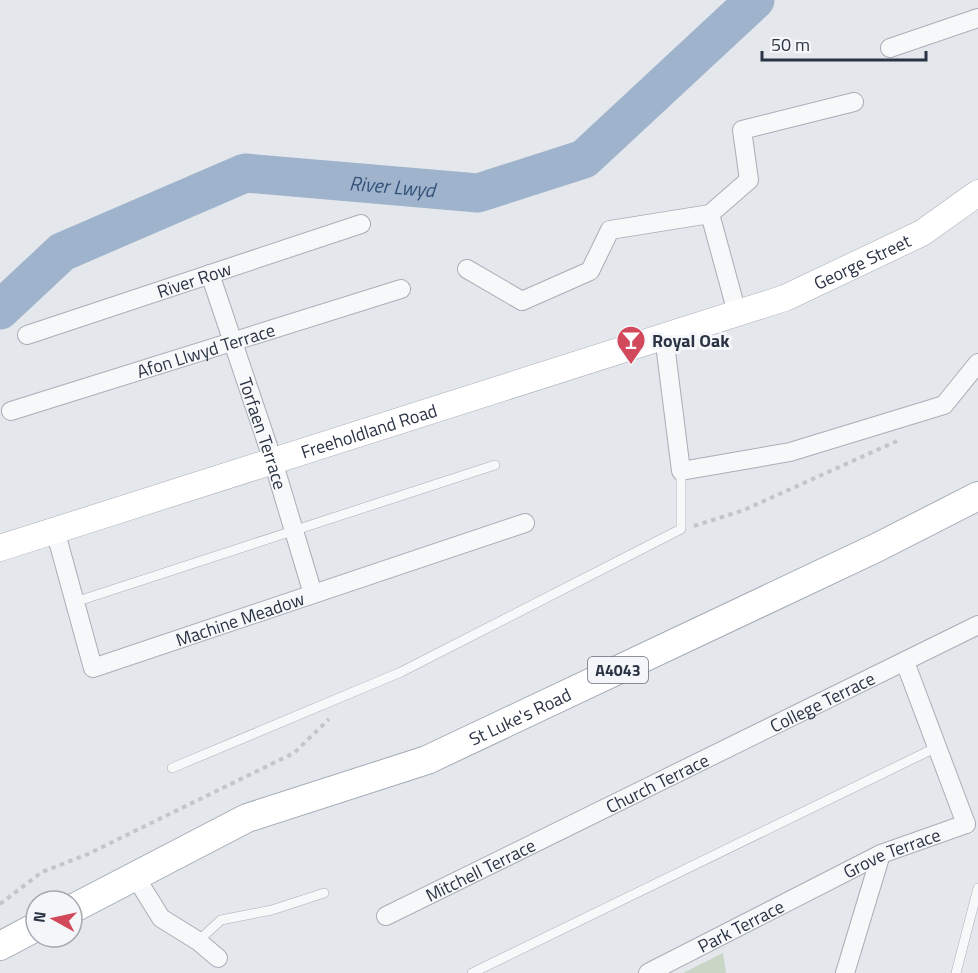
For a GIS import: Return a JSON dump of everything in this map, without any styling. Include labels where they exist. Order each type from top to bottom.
[{"type":"main road","name":"George Street","points":[[737,313],[785,298],[922,233],[978,193]]},
{"type":"main road","name":"Freeholdland Road","points":[[1,548],[737,313]]},
{"type":"main road","name":"St Luke's Road","points":[[135,876],[247,818],[427,760],[876,548],[978,496]]},
{"type":"main road","name":"A4043","points":[[84,903],[135,876]]},
{"type":"main road","points":[[0,946],[24,933]]},
{"type":"street","points":[[891,48],[978,18]]},
{"type":"street","points":[[468,269],[522,301],[590,271],[610,230],[710,214],[749,180],[742,130],[854,102]]},
{"type":"street","points":[[710,214],[737,313]]},
{"type":"street","name":"River Row","points":[[27,334],[361,224]]},
{"type":"street","name":"Torfaen Terrace","points":[[210,274],[273,460],[313,594]]},
{"type":"street","name":"Afon Llwyd Terrace","points":[[11,411],[401,289]]},
{"type":"street","points":[[664,336],[681,471],[790,452],[944,405],[978,363]]},
{"type":"street","name":"Machine Meadow","points":[[56,530],[93,668],[525,523]]},
{"type":"street","name":"College Terrace","points":[[739,743],[978,625]]},
{"type":"street","points":[[905,662],[937,747],[972,827]]},
{"type":"street","name":"Church Terrace","points":[[574,824],[739,743]]},
{"type":"street","name":"Mitchell Terrace","points":[[386,916],[574,824]]},
{"type":"street","name":"Grove Terrace","points":[[817,886],[881,854],[972,827]]},
{"type":"street","points":[[845,973],[881,854]]},
{"type":"street","points":[[135,876],[161,918],[198,941],[218,957]]},
{"type":"street","name":"Park Terrace","points":[[656,969],[817,886]]},
{"type":"lane","points":[[75,602],[495,465]]},
{"type":"lane","points":[[172,768],[401,672],[682,526],[681,471]]},
{"type":"lane","points":[[472,973],[937,747]]},
{"type":"lane","points":[[956,973],[978,888]]},
{"type":"lane","points":[[198,941],[221,920],[272,910],[324,893]]},
{"type":"path","points":[[682,526],[692,527],[744,510],[905,437]]},
{"type":"path","points":[[0,904],[42,872],[88,854],[294,753],[339,710],[338,699]]},
{"type":"green space","points":[[723,953],[726,973],[683,973]]},
{"type":"waterway","name":"River Lwyd","points":[[0,310],[62,252],[245,173],[478,193],[584,159],[755,0]]},
{"type":"place","name":"Royal Oak","points":[[631,366]]}]
